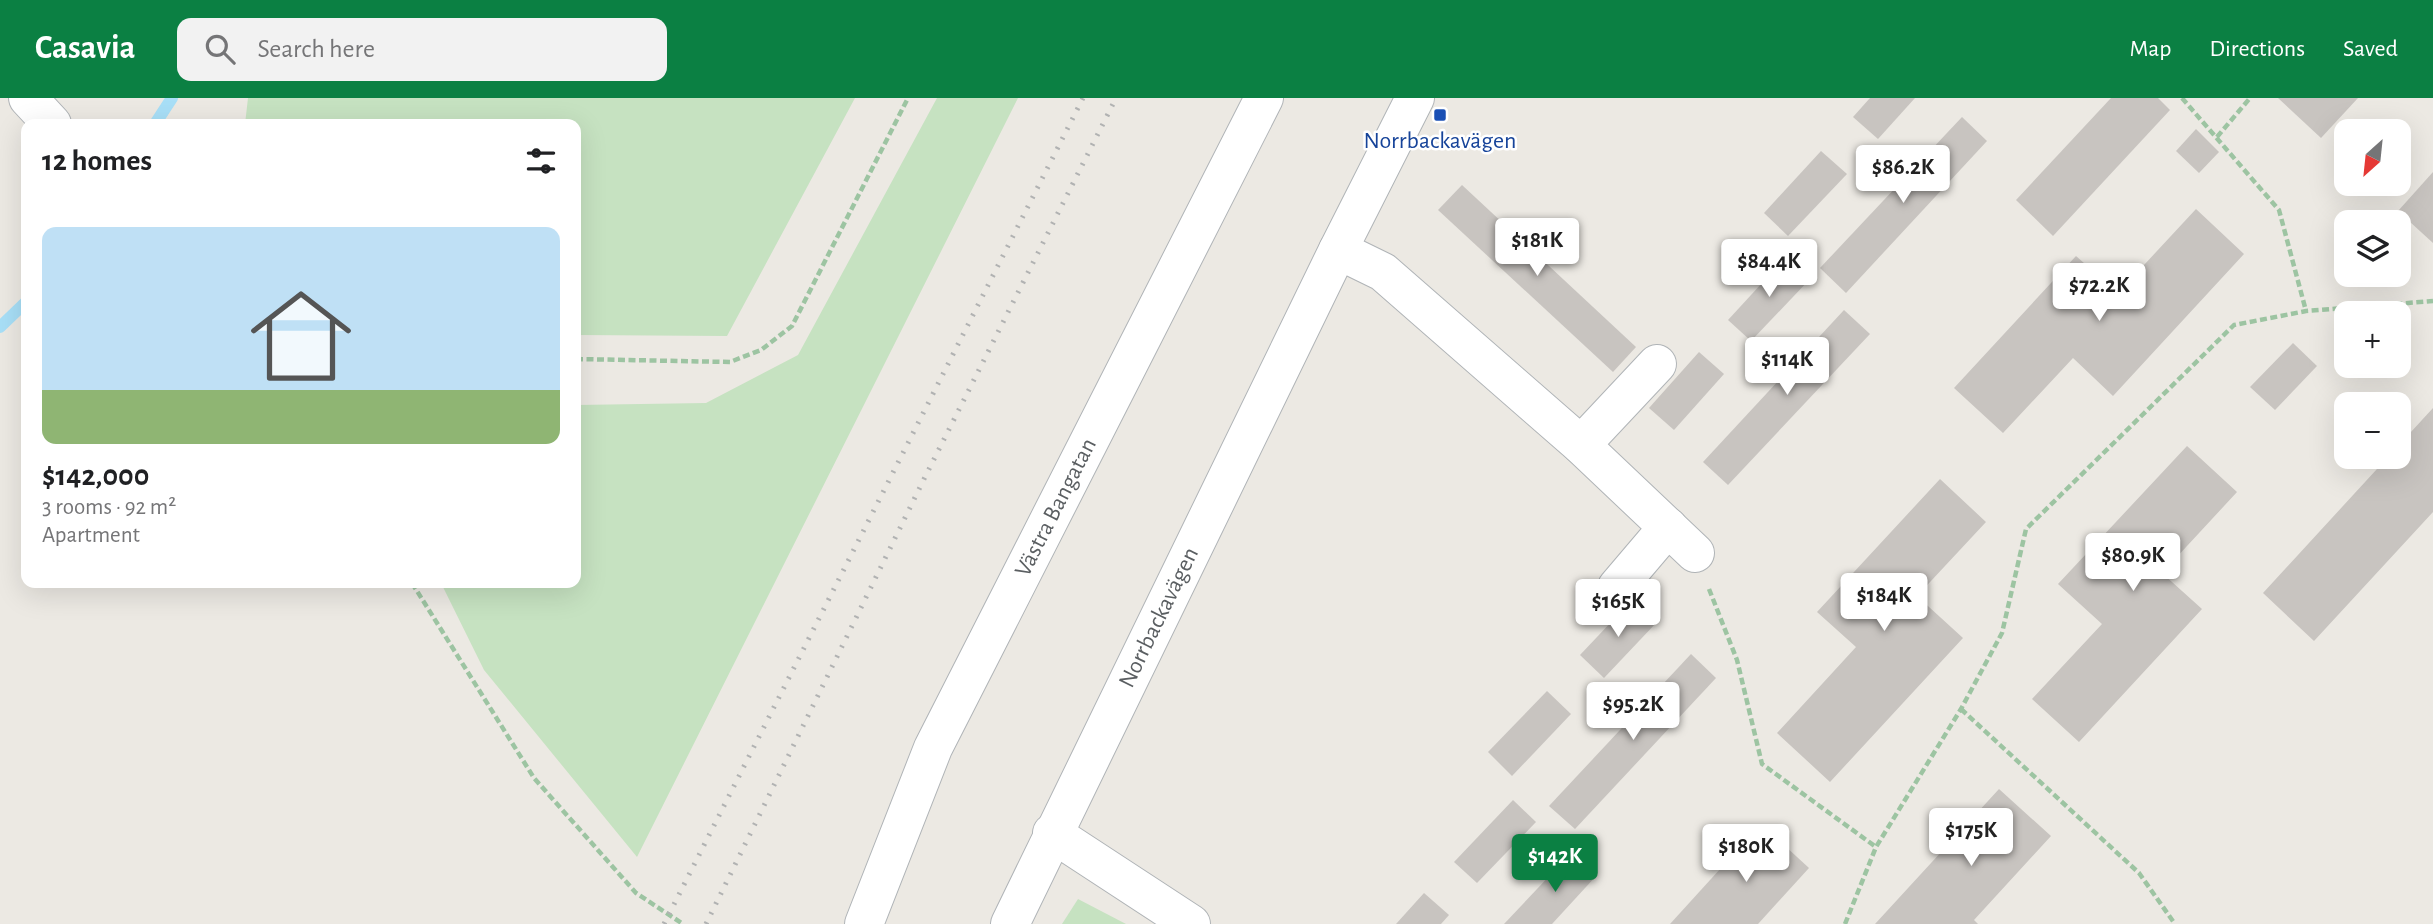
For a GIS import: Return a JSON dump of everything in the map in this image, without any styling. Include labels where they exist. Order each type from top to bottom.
[{"type":"street","points":[[28,98],[47,119]]},
{"type":"street","name":"Västra Bangatan","points":[[864,924],[933,748],[1264,98]]},
{"type":"street","name":"Norrbackavägen","points":[[1010,924],[1052,833],[1415,98]]},
{"type":"street","points":[[1338,250],[1384,272],[1581,445],[1681,540],[1617,587]]},
{"type":"street","points":[[1581,445],[1657,364]]},
{"type":"street","points":[[1052,833],[1191,924]]},
{"type":"path","points":[[581,359],[730,362],[761,350],[792,326],[908,98]]},
{"type":"path","points":[[2182,98],[2279,210],[2306,311]]},
{"type":"path","points":[[2217,137],[2250,98]]},
{"type":"path","points":[[1845,924],[1876,848],[1961,709],[2003,633],[2026,529],[2234,325],[2306,311],[2433,301]]},
{"type":"path","points":[[1681,540],[1737,660],[1762,764],[1876,848]]},
{"type":"path","points":[[415,588],[534,778],[636,893],[683,924]]},
{"type":"path","points":[[1961,709],[2138,873],[2175,924]]},
{"type":"green space","points":[[248,98],[855,98],[727,336],[581,335],[581,119],[246,119]]},
{"type":"green space","points":[[937,98],[1018,98],[637,857],[484,670],[443,588],[581,588],[581,405],[706,403],[798,355]]},
{"type":"green space","points":[[1078,899],[1126,924],[1062,924]]},
{"type":"building","points":[[1870,98],[1915,98],[1878,139],[1853,117]]},
{"type":"building","points":[[2111,98],[2158,98],[2170,110],[2053,236],[2016,200]]},
{"type":"building","points":[[2278,98],[2358,98],[2339,119],[2334,119],[2334,124],[2321,138]]},
{"type":"building","points":[[1962,117],[1987,141],[1846,293],[1820,268]]},
{"type":"building","points":[[2196,129],[2219,152],[2199,173],[2176,151]]},
{"type":"building","points":[[1821,151],[1847,174],[1788,236],[1764,213]]},
{"type":"building","points":[[2433,172],[2433,243],[2411,223],[2411,210],[2399,210]]},
{"type":"building","points":[[1462,185],[1636,347],[1613,372],[1438,210]]},
{"type":"building","points":[[2196,209],[2244,254],[2113,396],[2073,358],[2003,433],[1954,388],[2076,256],[2118,293]]},
{"type":"building","points":[[1786,257],[1810,279],[1751,341],[1728,320]]},
{"type":"building","points":[[1844,310],[1870,334],[1728,485],[1703,462]]},
{"type":"building","points":[[2293,343],[2317,366],[2275,410],[2250,387]]},
{"type":"building","points":[[1699,352],[1724,374],[1674,430],[1649,408]]},
{"type":"building","points":[[2433,408],[2433,512],[2314,641],[2263,593],[2377,469],[2411,469],[2411,432]]},
{"type":"building","points":[[2187,446],[2237,492],[2162,573],[2202,609],[2079,742],[2032,699],[2102,624],[2058,584]]},
{"type":"building","points":[[1940,479],[1986,522],[1917,596],[1963,638],[1830,782],[1777,733],[1856,647],[1817,612]]},
{"type":"building","points":[[1632,600],[1657,622],[1604,678],[1580,655]]},
{"type":"building","points":[[1691,654],[1716,678],[1575,829],[1549,806]]},
{"type":"building","points":[[1547,691],[1571,714],[1512,776],[1488,752]]},
{"type":"building","points":[[1999,789],[2051,836],[1974,920],[1978,924],[1875,924]]},
{"type":"building","points":[[1513,800],[1536,822],[1477,883],[1454,862]]},
{"type":"building","points":[[1761,824],[1809,868],[1758,924],[1670,924]]},
{"type":"building","points":[[1572,852],[1597,875],[1552,924],[1504,924]]},
{"type":"building","points":[[1424,893],[1449,915],[1441,924],[1396,924]]},
{"type":"waterway","points":[[158,119],[172,98]]},
{"type":"waterway","points":[[0,327],[21,307]]},
{"type":"railway","points":[[664,924],[1083,98]]},
{"type":"railway","points":[[706,924],[925,477],[1116,98]]},
{"type":"place","name":"Norrbackavägen","points":[[1440,115]]}]
